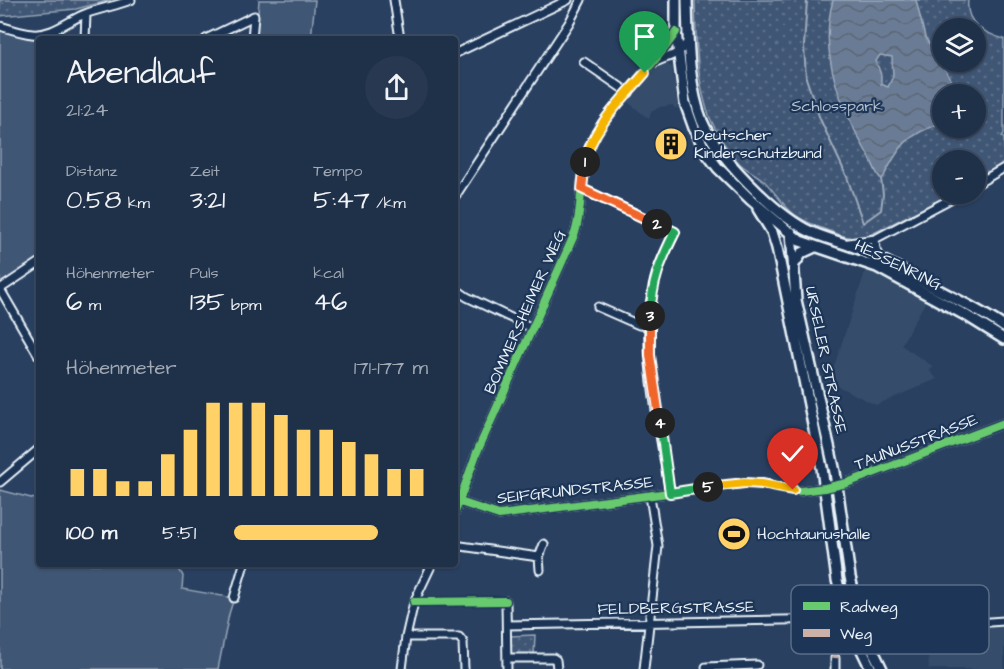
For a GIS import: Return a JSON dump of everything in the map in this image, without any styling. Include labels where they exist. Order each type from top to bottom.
[{"type":"street","points":[[0,26],[40,34],[86,14],[131,0]]},
{"type":"street","points":[[394,0],[400,36]]},
{"type":"street","points":[[458,52],[568,0]]},
{"type":"street","points":[[458,192],[569,23],[581,0]]},
{"type":"street","points":[[676,0],[680,71],[689,117],[708,155],[751,200]]},
{"type":"street","points":[[687,0],[691,66],[695,98],[702,122],[725,159],[783,214]]},
{"type":"street","points":[[86,14],[86,36]]},
{"type":"street","points":[[212,36],[254,16],[252,36]]},
{"type":"street","name":"BOMMERSHEIMER WEG","points":[[458,506],[477,452],[575,233],[579,222],[586,157],[592,143],[604,123],[654,63],[676,32]]},
{"type":"street","name":"BOMMERSHEIMER WEG","points":[[654,63],[685,47],[689,36]]},
{"type":"street","points":[[659,55],[668,51],[678,52],[689,60],[691,66]]},
{"type":"street","points":[[669,57],[680,71]]},
{"type":"street","points":[[584,62],[628,93]]},
{"type":"street","points":[[986,179],[1004,168]]},
{"type":"street","points":[[582,189],[675,232],[654,281],[650,326],[653,377],[670,493]]},
{"type":"street","name":"HESSENRING","points":[[751,200],[805,244],[850,257],[883,271],[1004,339]]},
{"type":"street","name":"URSELER STRASSE","points":[[751,200],[773,235],[825,488],[832,552],[839,585]]},
{"type":"street","points":[[847,243],[875,239],[941,204]]},
{"type":"street","name":"HESSENRING","points":[[783,214],[808,231],[847,243],[881,259],[985,314],[1004,327]]},
{"type":"street","name":"URSELER STRASSE","points":[[783,214],[791,233],[796,300],[837,485],[852,585]]},
{"type":"street","points":[[791,233],[808,231]]},
{"type":"street","name":"URSELER STRASSE","points":[[782,278],[783,243],[791,233]]},
{"type":"street","points":[[875,239],[876,249],[881,259]]},
{"type":"street","name":"URSELER STRASSE","points":[[793,266],[802,253],[815,247]]},
{"type":"street","points":[[36,265],[0,289],[36,351]]},
{"type":"street","points":[[458,291],[532,328]]},
{"type":"street","points":[[598,307],[639,325],[650,326]]},
{"type":"street","name":"TAUNUSSTRASSE","points":[[837,485],[1004,423]]},
{"type":"street","points":[[0,482],[36,452]]},
{"type":"street","name":"SEIFGRUNDSTRASSE","points":[[460,502],[499,515],[745,483],[800,491],[837,485]]},
{"type":"street","points":[[644,669],[658,546],[650,496]]},
{"type":"street","points":[[540,570],[539,557],[544,544]]},
{"type":"street","points":[[458,546],[539,557]]},
{"type":"street","points":[[234,598],[243,567]]},
{"type":"street","points":[[402,669],[414,602],[431,567]]},
{"type":"street","points":[[506,601],[507,669]]},
{"type":"street","name":"FELDBERGSTRASSE","points":[[507,625],[791,620]]},
{"type":"street","points":[[989,622],[1004,621]]},
{"type":"street","points":[[406,637],[459,637],[463,642],[464,669]]},
{"type":"street","name":"URSELER STRASSE","points":[[864,654],[871,669]]},
{"type":"street","name":"URSELER STRASSE","points":[[875,654],[882,669]]},
{"type":"street","points":[[507,658],[553,658],[556,660],[557,669]]},
{"type":"street","points":[[834,669],[835,658]]},
{"type":"street","points":[[706,667],[733,668],[757,665]]},
{"type":"shaded area","points":[[666,63],[672,67],[678,108],[674,108],[673,105],[660,107],[651,112],[649,119],[628,102],[659,66]]},
{"type":"shaded area","points":[[866,269],[926,301],[901,345],[934,367],[929,370],[937,379],[876,405],[829,382]]},
{"type":"shaded area","points":[[1004,624],[1004,669],[929,669],[928,654],[989,654],[989,625]]},
{"type":"green space","points":[[0,0],[111,0],[76,9],[0,16]]},
{"type":"green space","points":[[259,0],[315,0],[311,36],[256,36]]},
{"type":"green space","name":"Schlosspark","points":[[695,0],[968,0],[972,18],[932,18],[932,72],[986,72],[986,32],[1004,39],[1004,134],[1002,136],[1004,164],[986,175],[986,150],[932,150],[932,204],[862,239],[837,234],[794,214],[763,180],[740,164],[727,148],[705,104],[698,60]]},
{"type":"green space","points":[[0,26],[33,34],[53,30],[53,36],[36,36],[36,260],[0,284]]},
{"type":"green space","points":[[0,490],[36,499],[36,567],[178,567],[183,576],[182,589],[234,598],[218,669],[0,669]]},
{"type":"green space","points":[[535,635],[534,656],[515,656],[509,651],[509,636]]},
{"type":"water","points":[[833,0],[916,0],[925,37],[932,48],[932,72],[946,72],[954,84],[932,84],[932,126],[912,137],[899,149],[881,179],[841,100],[830,60],[828,40]],"holes":[[[880,55],[892,57],[893,76],[888,87],[881,84],[881,75],[876,61]]]},
{"type":"waterway","points":[[807,0],[804,46],[806,78],[820,119],[847,177],[863,223],[881,210],[883,194],[881,179]]},
{"type":"marked path","points":[[835,654],[835,658]]},
{"type":"cycle path","points":[[458,504],[477,452],[575,233],[587,155],[594,139],[615,108],[676,32]]},
{"type":"cycle path","points":[[460,502],[499,515],[745,483],[800,491],[825,488],[847,483],[1004,423]]},
{"type":"cycle path","points":[[414,602],[506,601]]},
{"type":"place","name":"Deutscher Kinderschutzbund","points":[[671,144]]},
{"type":"place","name":"Hochtaunushalle","points":[[734,534]]},
{"type":"route","points":[[645,73],[598,131],[586,157],[582,189],[675,232],[654,281],[650,326],[652,367],[670,493],[745,483],[793,490]]}]
